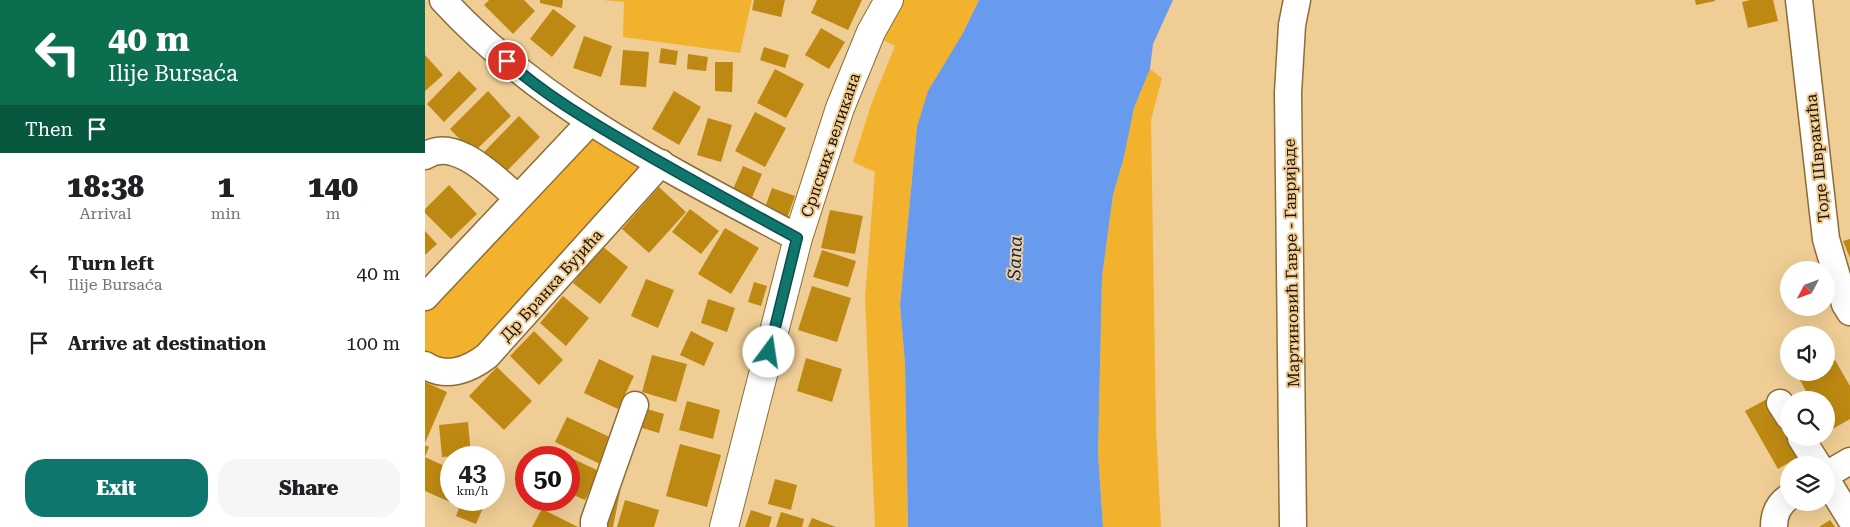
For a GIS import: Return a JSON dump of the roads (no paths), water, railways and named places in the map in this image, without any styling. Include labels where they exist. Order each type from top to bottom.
[{"type":"main road","name":"Српских великана","points":[[724,527],[797,238],[840,108],[871,32],[889,0]]},
{"type":"street","points":[[443,0],[520,73],[591,122],[797,238]]},
{"type":"street","name":"Мартиновић Гавре - Гавријаде","points":[[1293,527],[1288,93],[1292,25],[1297,0]]},
{"type":"street","name":"Тоде Швракића","points":[[1799,0],[1826,239],[1845,304],[1850,312]]},
{"type":"street","points":[[425,297],[591,122]]},
{"type":"street","points":[[425,156],[430,152],[447,150],[466,156],[518,198]]},
{"type":"street","name":"Др Бранка Бујића","points":[[425,365],[441,371],[455,372],[473,367],[487,356],[661,163]]},
{"type":"street","points":[[594,527],[594,521],[635,405]]},
{"type":"street","points":[[1835,469],[1850,460]]},
{"type":"street","points":[[1835,494],[1850,518]]},
{"type":"street","points":[[1774,527],[1774,517],[1780,506]]},
{"type":"water","name":"Sana","points":[[979,0],[1173,0],[1153,44],[1150,69],[1134,108],[1124,157],[1113,195],[1102,277],[1098,453],[1103,527],[908,527],[905,363],[900,305],[917,127],[928,91],[963,33]]}]
